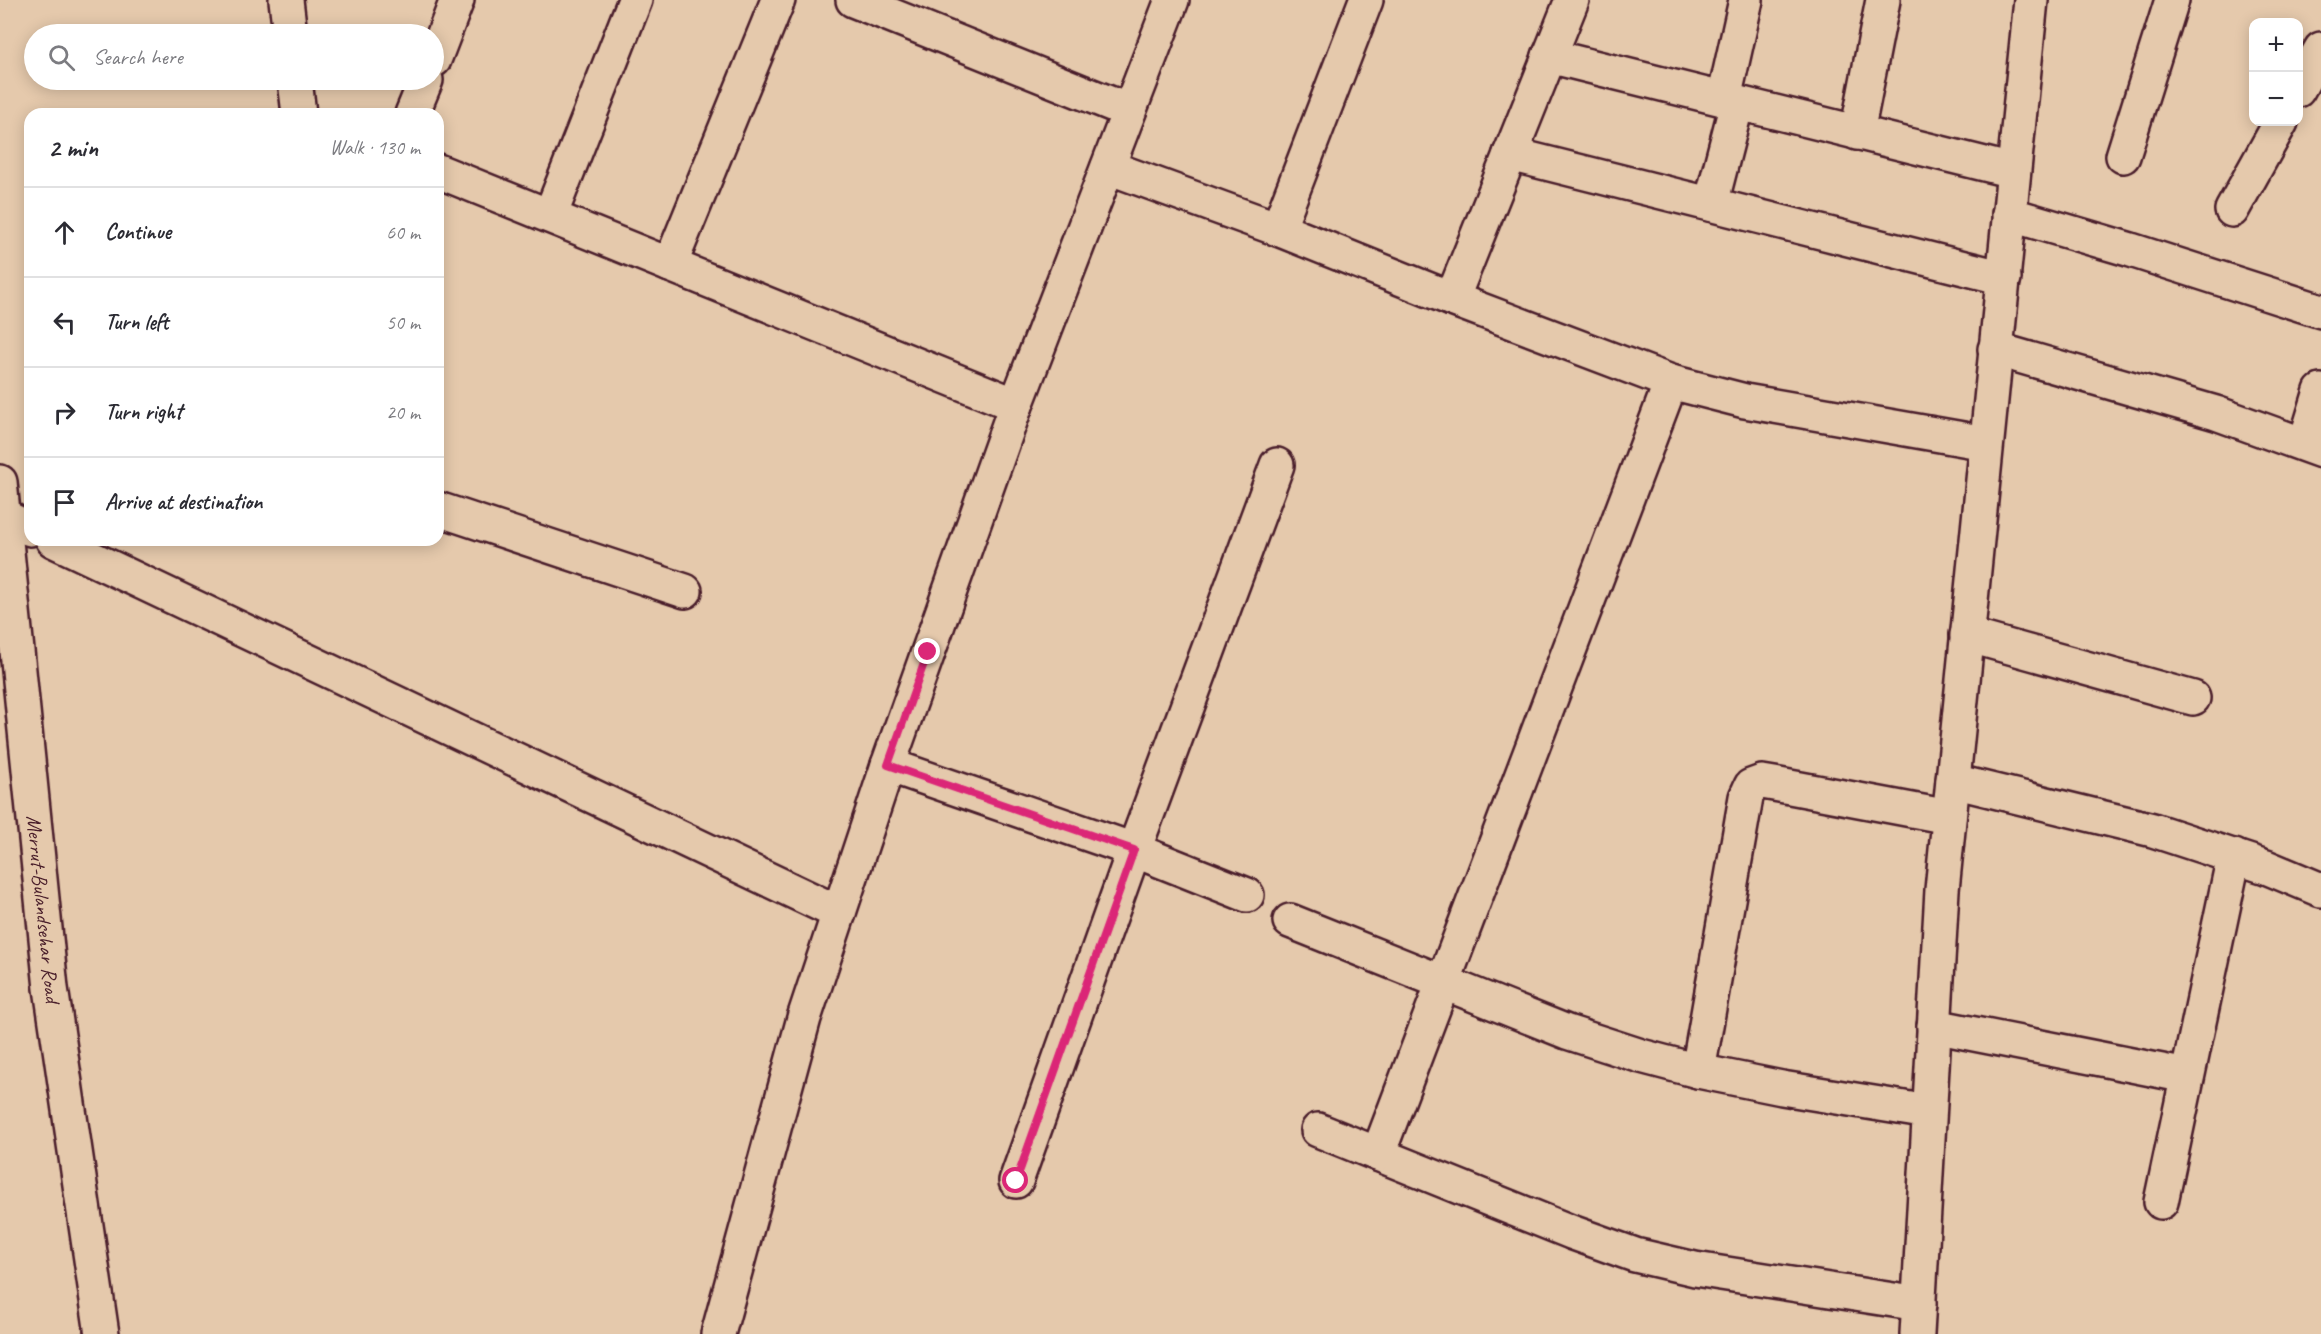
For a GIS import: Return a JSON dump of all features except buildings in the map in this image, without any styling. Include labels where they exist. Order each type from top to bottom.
[{"type":"street","points":[[286,0],[289,24]]},
{"type":"street","points":[[444,34],[457,0]]},
{"type":"street","points":[[550,216],[635,0]]},
{"type":"street","points":[[670,265],[778,0]]},
{"type":"street","points":[[853,0],[1129,111]]},
{"type":"street","points":[[718,1334],[804,1018],[888,765],[1016,405],[1172,0]]},
{"type":"street","points":[[1278,229],[1366,0]]},
{"type":"street","points":[[1452,299],[1572,0]]},
{"type":"street","points":[[1711,204],[1746,0]]},
{"type":"street","points":[[1857,132],[1883,0]]},
{"type":"street","points":[[1318,1130],[1571,1232],[1635,1255],[1918,1319],[1942,890],[2031,0]]},
{"type":"street","points":[[2123,156],[2172,0]]},
{"type":"street","points":[[2303,81],[2321,49]]},
{"type":"street","points":[[1549,56],[2013,171]]},
{"type":"street","points":[[296,90],[298,108]]},
{"type":"street","points":[[414,108],[422,90]]},
{"type":"street","points":[[2232,210],[2279,126]]},
{"type":"street","points":[[1510,154],[2004,278]]},
{"type":"street","points":[[1108,167],[1278,229],[1452,299],[1671,382],[1745,401],[1986,442]]},
{"type":"street","points":[[444,173],[1016,405]]},
{"type":"street","points":[[2009,214],[2131,250],[2321,312]]},
{"type":"street","points":[[1995,349],[2216,413],[2313,447],[2321,391]]},
{"type":"street","points":[[1378,1154],[1671,382]]},
{"type":"street","points":[[1016,1181],[1134,850],[1277,465]]},
{"type":"street","name":"Merrut-Bulandsehar Road","points":[[0,482],[16,523],[51,988],[102,1334]]},
{"type":"street","points":[[444,511],[685,591]]},
{"type":"street","points":[[66,546],[839,913]]},
{"type":"street","points":[[1967,635],[2193,698]]},
{"type":"street","points":[[888,765],[1134,850],[1247,895]]},
{"type":"street","points":[[1953,781],[2153,830],[2234,856],[2321,890]]},
{"type":"street","points":[[1698,1071],[1746,797],[1751,786],[1762,782],[1949,817]]},
{"type":"street","points":[[2161,1202],[2234,856]]},
{"type":"street","points":[[1290,921],[1567,1032],[1641,1056],[1698,1071],[1929,1112]]},
{"type":"street","points":[[1934,1026],[2187,1076]]},
{"type":"route","points":[[928,652],[888,765],[1134,850],[1016,1181]]}]
